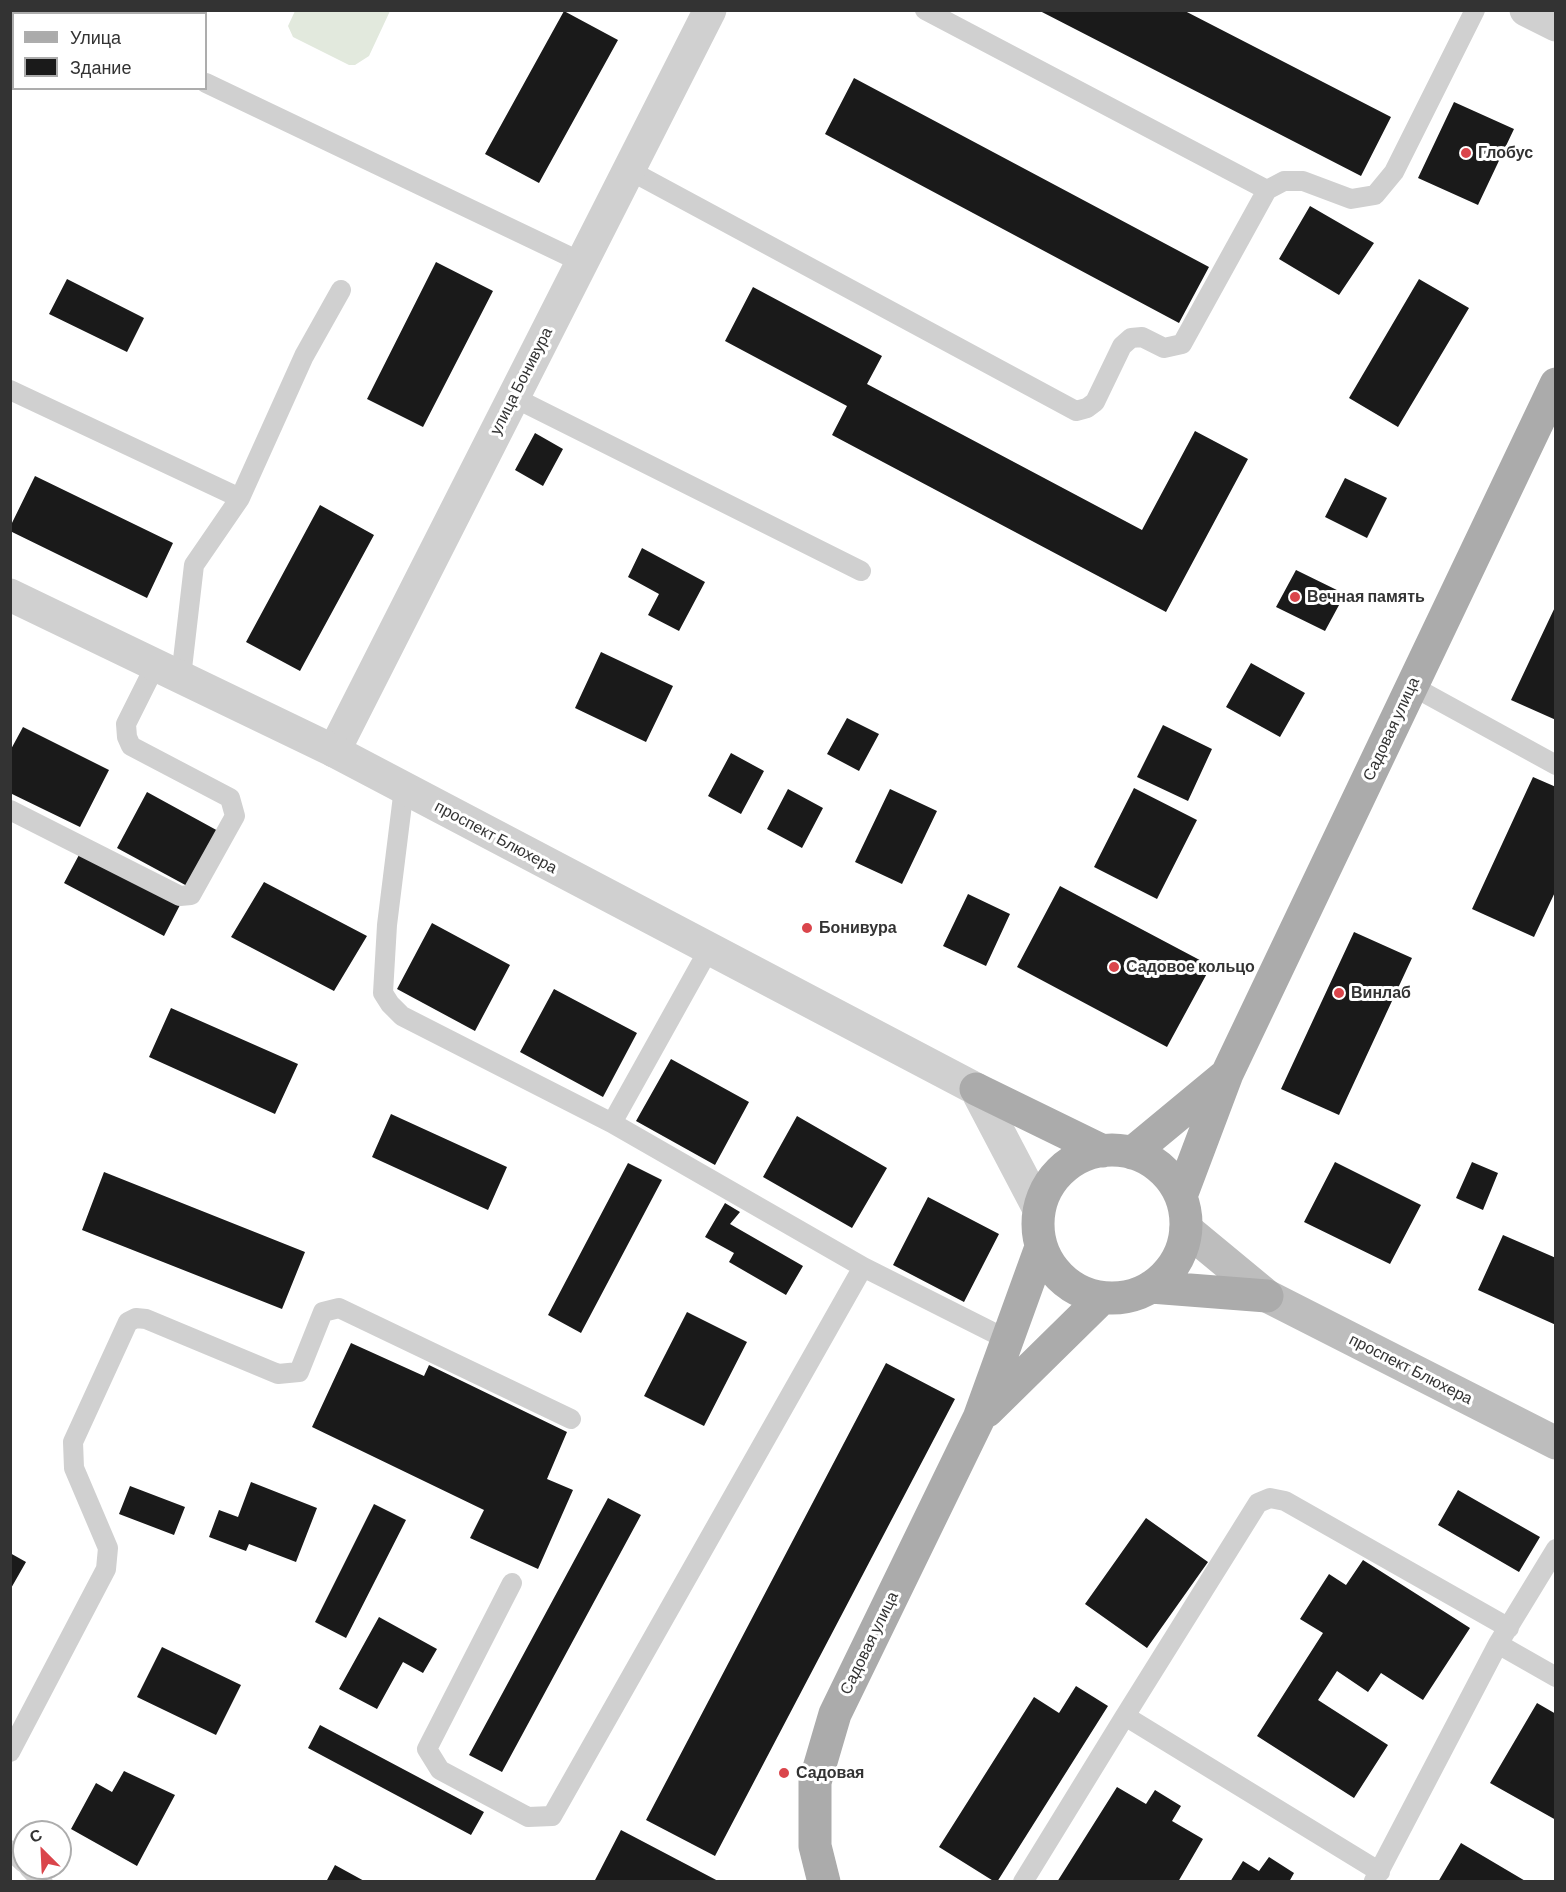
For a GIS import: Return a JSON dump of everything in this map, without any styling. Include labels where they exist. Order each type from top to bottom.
[{"type":"main road","name":"Садовая улица","points":[[1181,1196],[1227,1074],[1556,384]]},
{"type":"main road","points":[[976,1089],[1118,1152],[1156,1166],[1169,1177],[1181,1196],[1186,1228],[1181,1251],[1169,1271],[1151,1287],[1128,1296],[1102,1298],[1082,1292],[1064,1281],[1050,1266],[1041,1247],[1038,1228],[1039,1209],[1047,1187],[1062,1170],[1081,1157],[1118,1152],[1227,1074]]},
{"type":"main road","name":"проспект Блюхера","points":[[1186,1228],[1267,1296],[1556,1443]]},
{"type":"main road","points":[[979,1418],[1041,1247]]},
{"type":"main road","points":[[1151,1287],[1267,1296]]},
{"type":"main road","points":[[979,1418],[1102,1298]]},
{"type":"main road","name":"Садовая улица","points":[[824,1881],[815,1846],[815,1782],[834,1714],[979,1418]]},
{"type":"street","name":"улица Бонивура","points":[[334,751],[710,10]]},
{"type":"street","points":[[1526,10],[1556,25]]},
{"type":"street","name":"проспект Блюхера","points":[[10,595],[334,751],[976,1089]]},
{"type":"street","points":[[976,1089],[1039,1209]]},
{"type":"lane","points":[[925,10],[1267,190]]},
{"type":"lane","points":[[629,170],[1076,411],[1087,408],[1095,402],[1122,346],[1131,338],[1142,337],[1164,348],[1182,344],[1267,190],[1284,182],[1303,181],[1351,199],[1375,195],[1394,172],[1475,10]]},
{"type":"lane","points":[[207,83],[581,262]]},
{"type":"lane","points":[[10,810],[180,896],[191,896],[235,816],[234,806],[230,798],[131,746],[127,737],[126,724],[168,671],[194,565],[240,498],[304,356],[341,290]]},
{"type":"lane","points":[[10,390],[240,498]]},
{"type":"lane","points":[[513,397],[861,571]]},
{"type":"lane","points":[[1412,686],[1556,765]]},
{"type":"lane","points":[[404,788],[387,925],[383,993],[402,1016],[612,1123],[863,1267],[1008,1341]]},
{"type":"lane","points":[[612,1123],[709,949]]},
{"type":"lane","points":[[512,1583],[427,1749],[440,1770],[508,1807],[528,1817],[552,1816],[863,1267]]},
{"type":"lane","points":[[10,1752],[106,1569],[108,1548],[74,1468],[74,1442],[128,1322],[136,1318],[146,1319],[278,1374],[299,1372],[324,1312],[339,1308],[571,1419]]},
{"type":"lane","points":[[1023,1881],[1258,1503],[1270,1498],[1286,1501],[1504,1636],[1556,1677]]},
{"type":"lane","points":[[1125,1716],[1377,1877],[1504,1636],[1556,1549]]},
{"type":"shaded area","points":[[295,10],[390,11],[369,56],[355,65],[349,65],[293,37],[288,26]]},
{"type":"building","points":[[1038,10],[1183,10],[1391,117],[1361,176]]},
{"type":"building","points":[[564,11],[618,40],[539,183],[485,154]]},
{"type":"building","points":[[854,78],[1209,267],[1179,323],[825,134]]},
{"type":"building","name":"Глобус","points":[[1454,102],[1514,129],[1478,205],[1418,178]]},
{"type":"building","points":[[1310,206],[1374,243],[1339,295],[1279,259]]},
{"type":"building","points":[[436,262],[493,291],[423,427],[367,399]]},
{"type":"building","points":[[67,279],[144,318],[127,352],[49,314]]},
{"type":"building","points":[[1419,279],[1469,308],[1398,427],[1349,398]]},
{"type":"building","points":[[753,287],[882,356],[867,384],[1142,530],[1195,431],[1248,459],[1166,612],[832,435],[847,406],[725,341]]},
{"type":"building","points":[[535,433],[563,449],[543,486],[515,470]]},
{"type":"building","points":[[35,476],[173,543],[147,598],[10,531]]},
{"type":"building","points":[[1345,478],[1387,498],[1367,538],[1325,517]]},
{"type":"building","points":[[320,505],[374,535],[300,671],[246,642]]},
{"type":"building","points":[[642,548],[705,582],[679,631],[648,615],[659,594],[628,577]]},
{"type":"building","points":[[1296,570],[1345,594],[1325,631],[1276,607]]},
{"type":"building","points":[[1556,605],[1556,720],[1511,700]]},
{"type":"building","points":[[601,652],[673,686],[646,742],[575,708]]},
{"type":"building","points":[[1251,663],[1305,693],[1280,737],[1226,707]]},
{"type":"building","points":[[847,718],[879,734],[859,771],[827,754]]},
{"type":"building","points":[[1163,725],[1212,749],[1188,801],[1137,777]]},
{"type":"building","points":[[23,727],[109,770],[80,827],[10,793],[10,751]]},
{"type":"building","points":[[731,753],[764,771],[741,814],[708,796]]},
{"type":"building","points":[[1533,777],[1556,787],[1556,890],[1534,937],[1472,909]]},
{"type":"building","points":[[1134,788],[1197,820],[1157,899],[1094,867]]},
{"type":"building","points":[[788,789],[823,808],[802,848],[767,829]]},
{"type":"building","points":[[890,789],[937,811],[902,884],[855,862]]},
{"type":"building","points":[[147,792],[220,832],[189,887],[117,848]]},
{"type":"building","points":[[80,853],[180,905],[164,936],[64,883]]},
{"type":"building","points":[[264,882],[367,936],[334,991],[231,937]]},
{"type":"building","name":"Садовое кольцо","points":[[1060,886],[1211,966],[1167,1047],[1017,967]]},
{"type":"building","points":[[968,894],[1010,914],[986,966],[943,946]]},
{"type":"building","points":[[432,923],[510,965],[475,1031],[397,989]]},
{"type":"building","points":[[1354,932],[1412,958],[1339,1115],[1281,1089]]},
{"type":"building","points":[[554,989],[637,1033],[603,1097],[520,1052]]},
{"type":"building","points":[[171,1008],[298,1064],[275,1114],[149,1057]]},
{"type":"building","points":[[671,1059],[749,1102],[715,1165],[636,1121]]},
{"type":"building","points":[[391,1114],[507,1167],[488,1210],[372,1157]]},
{"type":"building","points":[[797,1116],[887,1168],[852,1228],[763,1177]]},
{"type":"building","points":[[1335,1162],[1421,1205],[1390,1264],[1304,1222]]},
{"type":"building","points":[[1472,1162],[1498,1173],[1483,1210],[1456,1198]]},
{"type":"building","points":[[628,1163],[662,1180],[581,1333],[548,1315]]},
{"type":"building","points":[[104,1172],[305,1252],[282,1309],[82,1230]]},
{"type":"building","points":[[928,1197],[999,1234],[964,1302],[893,1265]]},
{"type":"building","points":[[725,1203],[740,1212],[730,1224],[803,1266],[786,1295],[729,1262],[734,1253],[705,1237]]},
{"type":"building","points":[[1503,1235],[1556,1258],[1556,1325],[1478,1290]]},
{"type":"building","points":[[687,1312],[747,1342],[704,1426],[644,1396]]},
{"type":"building","points":[[351,1343],[424,1376],[429,1365],[567,1432],[547,1479],[573,1490],[538,1569],[470,1538],[484,1510],[312,1427]]},
{"type":"building","points":[[886,1363],[955,1399],[715,1856],[646,1820]]},
{"type":"building","points":[[251,1482],[317,1508],[296,1562],[249,1544],[246,1551],[209,1537],[219,1510],[238,1517]]},
{"type":"building","points":[[130,1486],[185,1507],[174,1535],[119,1514]]},
{"type":"building","points":[[1458,1490],[1540,1537],[1519,1572],[1438,1525]]},
{"type":"building","points":[[608,1498],[641,1515],[502,1772],[469,1755]]},
{"type":"building","points":[[374,1504],[406,1520],[346,1638],[315,1622]]},
{"type":"building","points":[[1146,1518],[1208,1562],[1147,1648],[1085,1604]]},
{"type":"building","points":[[10,1553],[26,1562],[10,1590]]},
{"type":"building","points":[[1363,1560],[1470,1628],[1423,1700],[1381,1673],[1368,1692],[1337,1671],[1318,1700],[1388,1745],[1354,1798],[1257,1736],[1323,1633],[1300,1619],[1329,1574],[1346,1585]]},
{"type":"building","points":[[379,1617],[437,1649],[423,1673],[403,1662],[377,1709],[339,1689]]},
{"type":"building","points":[[162,1647],[241,1685],[216,1735],[137,1697]]},
{"type":"building","points":[[1076,1686],[1108,1706],[995,1882],[939,1847],[1034,1697],[1059,1713]]},
{"type":"building","points":[[1537,1703],[1556,1714],[1556,1820],[1490,1783]]},
{"type":"building","points":[[320,1725],[484,1812],[471,1835],[308,1748]]},
{"type":"building","points":[[124,1771],[175,1795],[137,1866],[72,1830],[96,1783],[112,1792]]},
{"type":"building","points":[[1117,1787],[1146,1804],[1155,1790],[1181,1806],[1172,1821],[1203,1839],[1178,1882],[1057,1882]]},
{"type":"building","points":[[621,1830],[720,1882],[594,1882]]},
{"type":"building","points":[[1461,1843],[1527,1882],[1438,1882]]},
{"type":"building","points":[[1269,1857],[1294,1873],[1289,1882],[1230,1882],[1243,1861],[1259,1871]]},
{"type":"building","points":[[335,1865],[366,1882],[326,1882]]},
{"type":"place","name":"Глобус","points":[[1466,153]]},
{"type":"place","name":"Вечная память","points":[[1295,597]]},
{"type":"place","name":"Бонивура","points":[[807,928]]},
{"type":"place","name":"Садовое кольцо","points":[[1114,967]]},
{"type":"place","name":"Винлаб","points":[[1339,993]]},
{"type":"place","name":"Садовая","points":[[784,1773]]}]
